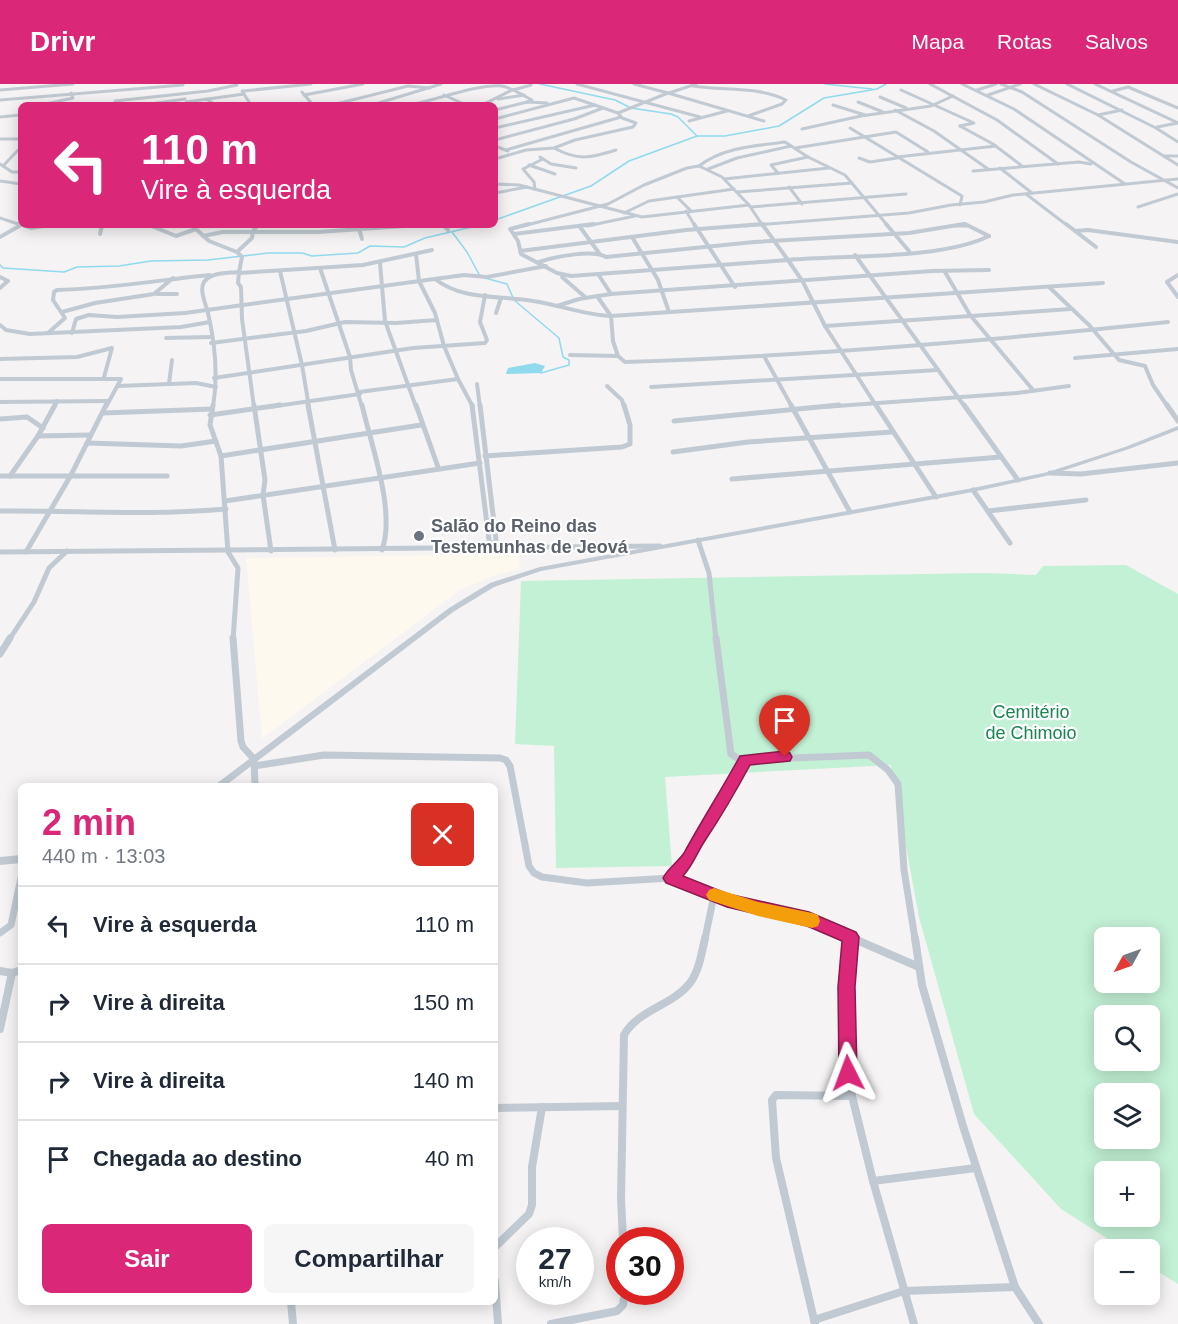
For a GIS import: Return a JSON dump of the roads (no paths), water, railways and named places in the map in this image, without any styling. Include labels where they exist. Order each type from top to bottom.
[{"type":"street","points":[[15,98],[16,84]]},
{"type":"street","points":[[0,90],[74,84],[73,98],[55,102]]},
{"type":"street","points":[[0,100],[183,85],[186,102],[311,84]]},
{"type":"street","points":[[304,95],[363,84]]},
{"type":"street","points":[[420,102],[494,84],[513,90],[532,100],[498,109]]},
{"type":"street","points":[[577,84],[700,117]]},
{"type":"street","points":[[590,87],[598,84]]},
{"type":"street","points":[[634,84],[764,122]]},
{"type":"street","points":[[684,84],[712,90],[773,92],[786,100],[782,104],[748,116]]},
{"type":"street","points":[[930,84],[997,120],[1058,164]]},
{"type":"street","points":[[962,84],[988,94],[1036,123],[1126,185]]},
{"type":"street","points":[[977,90],[996,84]]},
{"type":"street","points":[[1002,84],[1079,127],[1178,188]]},
{"type":"street","points":[[988,94],[1020,84]]},
{"type":"street","points":[[1034,84],[1098,115],[1178,165]]},
{"type":"street","points":[[1066,84],[1123,110],[1178,142]]},
{"type":"street","points":[[1095,84],[1178,123]]},
{"type":"street","points":[[107,92],[115,100],[236,85],[249,102]]},
{"type":"street","points":[[298,85],[310,102]]},
{"type":"street","points":[[488,102],[513,90],[531,85]]},
{"type":"street","points":[[618,113],[694,85]]},
{"type":"street","points":[[344,102],[408,86],[430,88]]},
{"type":"street","points":[[382,102],[443,86],[458,91]]},
{"type":"street","points":[[1112,91],[1128,87],[1178,108]]},
{"type":"street","points":[[901,90],[974,122],[960,126],[996,146],[1023,167]]},
{"type":"street","points":[[444,95],[458,102]]},
{"type":"street","points":[[495,99],[524,95]]},
{"type":"street","points":[[802,129],[866,115],[936,104],[953,96]]},
{"type":"street","points":[[880,97],[906,108]]},
{"type":"street","points":[[498,119],[574,98],[618,113],[621,117],[636,124],[554,148],[514,153],[498,158]]},
{"type":"street","points":[[527,102],[553,104]]},
{"type":"street","points":[[858,102],[884,112]]},
{"type":"street","points":[[498,127],[595,105]]},
{"type":"street","points":[[833,105],[866,115]]},
{"type":"street","points":[[498,139],[574,119],[603,108]]},
{"type":"street","points":[[894,110],[930,128],[988,169]]},
{"type":"street","points":[[1098,115],[1123,110]]},
{"type":"street","points":[[689,121],[728,111]]},
{"type":"street","points":[[0,117],[18,115]]},
{"type":"street","points":[[506,150],[621,117]]},
{"type":"street","points":[[498,122],[504,126]]},
{"type":"street","points":[[1156,128],[1178,123]]},
{"type":"street","points":[[850,128],[962,196],[960,205]]},
{"type":"street","points":[[708,169],[737,158],[793,147],[898,133],[928,152]]},
{"type":"street","points":[[0,139],[18,139]]},
{"type":"street","points":[[585,297],[562,279],[562,276],[520,251],[510,228],[601,206],[681,170],[699,166],[708,159],[744,147],[780,142],[842,173],[909,251]]},
{"type":"street","points":[[859,158],[870,162],[928,152],[996,146]]},
{"type":"street","points":[[498,148],[514,153]]},
{"type":"street","points":[[554,148],[589,159],[615,150]]},
{"type":"street","points":[[1,165],[10,162],[18,151]]},
{"type":"street","points":[[535,151],[551,164],[576,168]]},
{"type":"street","points":[[1164,156],[1178,156]]},
{"type":"street","points":[[778,173],[771,165],[808,157]]},
{"type":"street","points":[[535,189],[534,182],[523,169],[543,159]]},
{"type":"street","points":[[973,171],[1058,164],[1094,164]]},
{"type":"street","points":[[1,165],[12,172],[18,172]]},
{"type":"street","points":[[528,165],[555,174]]},
{"type":"street","points":[[699,166],[724,179],[750,206],[763,224],[772,242],[803,282],[825,326],[892,432],[936,496]]},
{"type":"street","points":[[724,179],[830,168]]},
{"type":"street","points":[[1000,168],[1032,194]]},
{"type":"street","points":[[0,180],[12,172]]},
{"type":"street","points":[[520,251],[699,229],[909,213],[1026,194],[1178,179]]},
{"type":"street","points":[[0,180],[18,183]]},
{"type":"street","points":[[737,192],[852,183]]},
{"type":"street","points":[[498,184],[528,187],[637,216]]},
{"type":"street","points":[[498,192],[528,187]]},
{"type":"street","points":[[789,187],[802,204]]},
{"type":"street","points":[[624,213],[649,201],[734,189]]},
{"type":"street","points":[[514,234],[579,227],[637,216],[906,194]]},
{"type":"street","points":[[1026,194],[1096,247]]},
{"type":"street","points":[[1138,207],[1178,194]]},
{"type":"street","points":[[677,197],[735,287]]},
{"type":"street","points":[[0,218],[18,223]]},
{"type":"street","points":[[539,262],[572,255],[599,253],[606,256],[894,234],[965,224],[990,237],[977,243],[909,251],[652,272],[562,276]]},
{"type":"street","points":[[579,227],[599,253]]},
{"type":"street","points":[[0,237],[18,228]]},
{"type":"street","points":[[100,234],[101,228]]},
{"type":"street","points":[[154,228],[171,237],[180,236],[195,228]]},
{"type":"street","points":[[198,228],[212,243],[237,252],[242,257],[239,273],[244,315],[242,324],[246,337],[259,449],[265,480],[263,495],[271,551]]},
{"type":"street","points":[[237,252],[252,238],[256,228]]},
{"type":"street","points":[[203,236],[253,231],[350,228]]},
{"type":"street","points":[[358,228],[362,239]]},
{"type":"street","points":[[1075,231],[1088,230],[1178,242]]},
{"type":"street","points":[[632,237],[658,280],[660,292],[669,312]]},
{"type":"street","points":[[572,255],[583,244]]},
{"type":"street","points":[[48,333],[64,321],[62,312],[52,300],[57,290],[99,289],[143,281],[380,262],[432,250]]},
{"type":"street","points":[[416,254],[419,281],[437,320],[444,346],[458,379],[473,408],[490,547]]},
{"type":"street","points":[[855,255],[1018,480]]},
{"type":"street","points":[[380,262],[380,287],[384,299],[385,321],[438,468]]},
{"type":"street","points":[[72,333],[75,319],[87,315],[117,317],[207,310],[474,274],[487,277],[547,266]]},
{"type":"street","points":[[320,268],[350,357],[351,370],[382,477],[386,539],[382,550]]},
{"type":"street","points":[[556,306],[585,297],[611,294],[989,270]]},
{"type":"street","points":[[280,271],[302,365],[335,550]]},
{"type":"street","points":[[945,272],[970,315],[1033,390]]},
{"type":"street","points":[[598,274],[611,294]]},
{"type":"street","points":[[212,275],[204,281],[202,297],[210,322],[216,387],[210,425],[221,456],[228,552],[238,568],[233,643],[241,741],[254,763],[255,783]]},
{"type":"street","points":[[1178,275],[1167,282],[1178,297]]},
{"type":"street","points":[[196,277],[204,281]]},
{"type":"street","points":[[0,278],[8,281],[0,288]]},
{"type":"street","points":[[156,293],[173,279]]},
{"type":"street","points":[[435,279],[445,287],[485,296],[556,306],[598,316],[1049,288],[1103,282]]},
{"type":"street","points":[[1049,288],[1060,296],[1121,361],[1145,366],[1153,385],[1178,421]]},
{"type":"street","points":[[62,312],[96,303],[156,293],[177,294]]},
{"type":"street","points":[[214,378],[397,350],[487,342],[480,322],[485,296]]},
{"type":"street","points":[[597,296],[611,316],[613,341],[618,356],[625,362],[764,356],[920,345],[1168,322]]},
{"type":"street","points":[[496,313],[501,298]]},
{"type":"street","points":[[825,326],[1071,309]]},
{"type":"street","points":[[212,343],[340,324],[437,320]]},
{"type":"street","points":[[0,325],[2,329],[18,333],[72,333],[181,327],[210,322]]},
{"type":"street","points":[[166,338],[211,337]]},
{"type":"street","points":[[0,358],[77,357],[112,348],[104,377]]},
{"type":"street","points":[[1076,358],[1178,349]]},
{"type":"street","points":[[570,355],[618,356]]},
{"type":"street","points":[[764,356],[850,512]]},
{"type":"street","points":[[0,364],[24,357]]},
{"type":"street","points":[[169,384],[172,360]]},
{"type":"street","points":[[651,387],[938,370]]},
{"type":"street","points":[[0,379],[104,377],[121,379],[90,435],[72,475],[26,552]]},
{"type":"street","points":[[103,413],[211,412],[255,409],[458,379]]},
{"type":"street","points":[[118,386],[202,383],[216,387]]},
{"type":"street","points":[[477,384],[496,540],[490,547]]},
{"type":"street","points":[[485,456],[622,447],[630,444],[630,425],[622,400],[607,386]]},
{"type":"street","points":[[674,421],[1069,386]]},
{"type":"street","points":[[10,476],[38,436],[57,401]]},
{"type":"street","points":[[0,402],[108,401]]},
{"type":"street","points":[[0,419],[27,417],[43,428]]},
{"type":"street","points":[[221,456],[421,425]]},
{"type":"street","points":[[224,783],[254,763],[451,610],[492,585],[540,568],[973,490],[1050,473],[1127,448],[1178,428]]},
{"type":"street","points":[[673,452],[748,442],[892,432]]},
{"type":"street","points":[[38,436],[90,435]]},
{"type":"street","points":[[87,443],[181,446],[216,441]]},
{"type":"street","points":[[732,479],[1001,457]]},
{"type":"street","points":[[225,501],[480,463]]},
{"type":"street","points":[[1050,473],[1081,474],[1178,463]]},
{"type":"street","points":[[0,476],[167,476]]},
{"type":"street","points":[[973,490],[1010,543]]},
{"type":"street","points":[[988,512],[1086,500]]},
{"type":"street","points":[[0,511],[184,513],[226,508]]},
{"type":"street","points":[[698,540],[708,562],[714,628],[728,708],[731,754],[740,760],[869,755],[888,770],[898,784],[904,870],[919,967],[976,1168],[1015,1287],[1039,1324]]},
{"type":"street","points":[[0,552],[228,552],[660,546]]},
{"type":"street","points":[[0,654],[34,602],[49,568],[67,551]]},
{"type":"street","points":[[254,763],[324,755],[500,758],[506,760],[510,766],[529,866],[534,873],[542,877],[588,883],[671,878],[758,909],[809,919],[919,967]]},
{"type":"street","points":[[671,878],[689,859],[698,838],[717,813],[745,760]]},
{"type":"street","points":[[0,861],[18,860]]},
{"type":"street","points":[[0,933],[11,925],[18,892]]},
{"type":"street","points":[[622,1227],[624,1035],[633,1022],[671,999],[691,982],[697,967],[714,895]]},
{"type":"street","points":[[851,937],[846,987],[847,1039],[852,1096],[873,1181],[914,1324]]},
{"type":"street","points":[[0,971],[12,973],[18,971]]},
{"type":"street","points":[[0,1029],[12,973]]},
{"type":"street","points":[[852,1096],[776,1095],[772,1100],[776,1158],[815,1322],[904,1291],[1015,1287]]},
{"type":"street","points":[[498,1108],[622,1106]]},
{"type":"street","points":[[498,1244],[529,1214],[532,1205],[532,1167],[542,1107]]},
{"type":"street","points":[[873,1181],[976,1168]]},
{"type":"street","points":[[291,1305],[293,1324]]},
{"type":"street","points":[[497,1305],[498,1324]]},
{"type":"street","points":[[551,1324],[617,1311],[623,1305]]},
{"type":"water","points":[[535,363],[545,366],[541,373],[506,374],[508,368]]},
{"type":"waterway","points":[[540,84],[615,100],[631,108],[671,114],[678,117],[697,136]]},
{"type":"waterway","points":[[825,84],[872,89]]},
{"type":"waterway","points":[[697,136],[725,136],[779,126],[824,98],[877,89],[886,84]]},
{"type":"waterway","points":[[498,219],[591,186],[629,161],[697,136]]},
{"type":"waterway","points":[[0,265],[3,268],[64,272],[77,267],[119,266],[151,261],[208,260],[268,253],[302,253],[312,256],[358,253],[370,246],[404,247],[425,238],[467,228]]},
{"type":"waterway","points":[[452,232],[467,252],[480,276]]},
{"type":"waterway","points":[[485,278],[507,284],[514,300],[559,338],[563,357],[569,360],[569,365],[541,373]]},
{"type":"place","name":"Salão do Reino das Testemunhas de Jeová","points":[[419,536]]},
{"type":"park label","name":"Cemitério de Chimoio","points":[[1031,722]]}]
